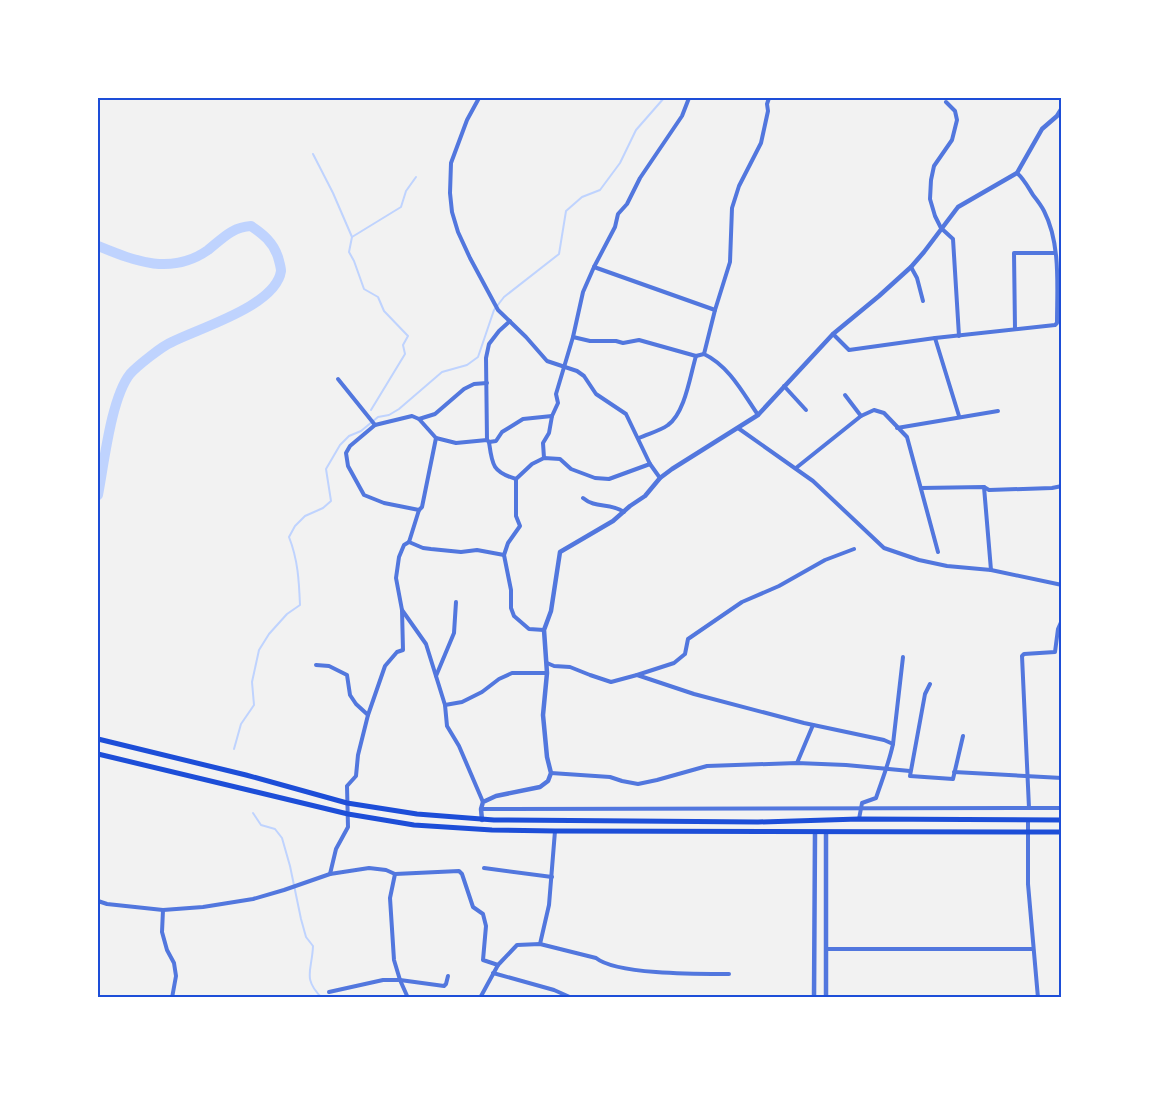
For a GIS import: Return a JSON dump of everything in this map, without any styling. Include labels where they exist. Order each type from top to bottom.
[{"type":"main road","points":[[98,739],[246,774],[348,803],[417,814],[482,820],[758,822],[859,819],[1062,820]]},
{"type":"main road","points":[[98,754],[348,814],[414,825],[492,830],[555,831],[1062,832]]},
{"type":"street","points":[[478,98],[450,163],[452,212],[458,232],[498,310],[547,360],[578,371],[584,376],[596,394],[626,414],[650,464],[660,478]]},
{"type":"street","points":[[544,458],[543,443],[549,433],[552,416],[558,403],[556,394],[573,337],[582,292],[615,227],[618,214],[682,116],[689,98]]},
{"type":"street","points":[[704,354],[730,262],[732,208],[739,186],[760,143],[769,98]]},
{"type":"street","points":[[946,102],[955,111],[957,120],[952,140],[934,166],[930,199],[941,228],[953,239],[959,336]]},
{"type":"street","points":[[483,802],[496,796],[540,787],[548,781],[551,773],[547,757],[543,715],[547,673],[544,630],[551,610],[560,552],[613,521],[645,496],[660,478],[758,415],[833,334],[911,267],[958,207],[1017,173],[1042,129],[1057,116],[1062,108]]},
{"type":"street","points":[[833,334],[849,350],[935,338],[1055,325],[1057,323],[1058,284],[1051,227],[1044,210],[1017,173]]},
{"type":"street","points":[[1015,329],[1014,255],[1017,253],[1055,253]]},
{"type":"street","points":[[594,267],[715,310]]},
{"type":"street","points":[[911,267],[917,278],[922,301]]},
{"type":"street","points":[[510,321],[489,344],[486,358],[488,441],[492,462],[495,467],[502,475],[516,479]]},
{"type":"street","points":[[573,337],[590,341],[623,343],[638,340],[696,356],[704,354],[716,360],[732,378],[758,415]]},
{"type":"street","points":[[935,338],[959,416]]},
{"type":"street","points":[[638,438],[668,426],[678,414],[696,356]]},
{"type":"street","points":[[338,379],[373,423]]},
{"type":"street","points":[[419,510],[384,503],[364,495],[348,466],[346,453],[350,446],[373,423],[412,416],[419,418],[435,414],[464,389],[474,384],[487,383]]},
{"type":"street","points":[[784,386],[806,410]]},
{"type":"street","points":[[845,395],[861,416]]},
{"type":"street","points":[[796,468],[861,416],[874,410],[884,413],[907,437],[938,552]]},
{"type":"street","points":[[898,428],[959,416],[998,411]]},
{"type":"street","points":[[419,418],[436,438],[456,443],[496,441],[502,432],[523,419],[552,416]]},
{"type":"street","points":[[738,428],[796,468],[837,502],[884,548],[919,560],[946,566],[991,570],[1062,585]]},
{"type":"street","points":[[330,874],[336,849],[348,827],[347,786],[356,776],[358,755],[368,714],[385,666],[397,652],[403,650],[402,610],[396,578],[399,557],[404,545],[409,542],[419,510],[422,507],[436,438]]},
{"type":"street","points":[[544,630],[529,629],[514,616],[511,608],[511,590],[504,555],[508,543],[520,526],[516,516],[516,479],[532,464],[544,458],[560,459],[571,469],[595,478],[609,479],[650,464]]},
{"type":"street","points":[[921,488],[984,487],[990,490],[1062,486]]},
{"type":"street","points":[[984,487],[991,570]]},
{"type":"street","points":[[583,498],[590,504],[616,507],[624,512]]},
{"type":"street","points":[[409,542],[423,548],[461,552],[477,550],[504,555]]},
{"type":"street","points":[[547,663],[554,666],[570,667],[611,682],[637,676],[674,663],[685,654],[688,640],[742,602],[779,586],[825,560],[854,549]]},
{"type":"street","points":[[436,676],[454,633],[456,602]]},
{"type":"street","points":[[402,610],[426,644],[445,705],[447,726],[460,746],[483,802],[481,809],[482,820]]},
{"type":"street","points":[[1029,808],[1022,656],[1024,654],[1056,652],[1058,629],[1062,620]]},
{"type":"street","points":[[859,819],[862,803],[876,798],[887,768],[893,744],[904,657]]},
{"type":"street","points":[[316,665],[329,666],[347,675],[350,695],[356,704],[368,714]]},
{"type":"street","points":[[445,705],[462,702],[512,673],[547,673]]},
{"type":"street","points":[[637,676],[694,694],[813,725],[884,740],[893,744]]},
{"type":"street","points":[[930,684],[926,694],[910,776],[954,779],[954,772],[964,736]]},
{"type":"street","points":[[797,763],[813,725]]},
{"type":"street","points":[[551,773],[610,777],[638,784],[707,766],[797,763],[910,771]]},
{"type":"street","points":[[954,772],[1062,778]]},
{"type":"street","points":[[481,809],[1062,808]]},
{"type":"street","points":[[1028,821],[1028,884],[1038,998]]},
{"type":"street","points":[[540,944],[549,905],[555,831]]},
{"type":"street","points":[[814,998],[815,833]]},
{"type":"street","points":[[826,833],[826,998]]},
{"type":"street","points":[[98,902],[163,910],[253,898],[284,890],[330,874],[369,868],[386,870],[395,874],[459,871],[462,874],[473,907],[483,914],[486,926],[484,960],[498,965]]},
{"type":"street","points":[[484,868],[552,877]]},
{"type":"street","points":[[395,874],[390,898],[394,960],[408,998]]},
{"type":"street","points":[[163,910],[162,932],[167,950],[174,963],[176,976],[172,998]]},
{"type":"street","points":[[480,998],[498,965],[516,945],[540,944],[596,958],[620,967],[679,974],[729,974]]},
{"type":"street","points":[[826,949],[1033,949]]},
{"type":"street","points":[[493,973],[554,990],[572,998]]},
{"type":"street","points":[[330,992],[375,981],[400,980],[444,986],[448,976]]},
{"type":"waterway","points":[[234,749],[241,724],[254,705],[252,682],[259,650],[269,634],[287,614],[300,605],[296,562],[289,537],[295,526],[305,516],[323,508],[331,501],[326,469],[340,445],[349,436],[361,431],[378,417],[389,415],[399,409],[442,372],[467,365],[478,357],[494,310],[504,297],[559,254],[566,211],[582,197],[600,190],[620,163],[636,130],[664,98]]},
{"type":"waterway","points":[[313,154],[333,193],[352,237]]},
{"type":"waterway","points":[[371,410],[405,354],[403,345],[408,336],[384,311],[378,297],[364,289],[349,252],[352,237],[401,207],[406,191],[416,177]]},
{"type":"waterway","points":[[98,246],[139,261],[167,264],[194,258],[233,231],[251,226],[263,235],[273,247],[278,257],[281,271],[276,284],[266,295],[235,314],[168,344],[130,374],[123,385],[113,415],[98,495]]},
{"type":"waterway","points":[[253,813],[261,825],[275,829],[282,838],[306,937],[313,946],[310,979],[312,985],[322,998]]}]
